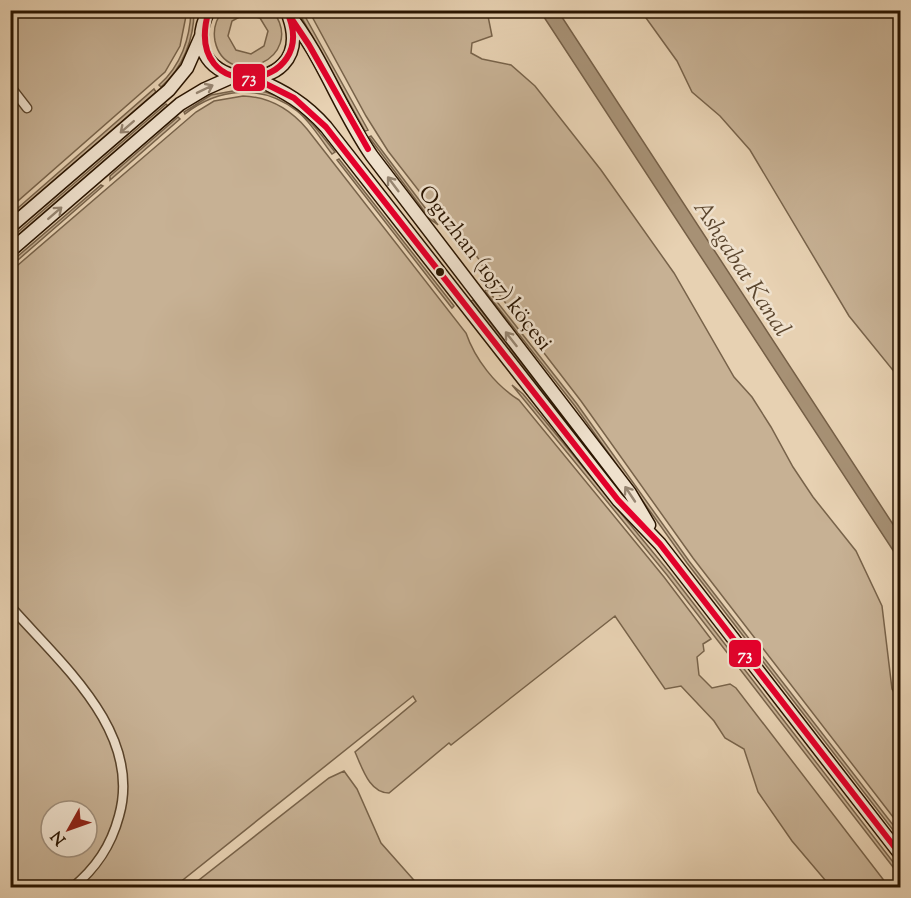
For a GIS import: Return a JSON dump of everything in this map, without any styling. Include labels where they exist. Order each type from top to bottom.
[{"type":"main road","points":[[10,227],[170,90],[187,68],[202,34],[208,11]]},
{"type":"main road","name":"Oguzhan (1957) köçesi","points":[[256,79],[277,69],[287,57],[293,34],[286,11]]},
{"type":"main road","name":"Oguzhan (1957) köçesi","points":[[286,11],[310,45],[352,126],[372,156],[630,493],[660,544]]},
{"type":"main road","points":[[10,252],[180,104],[232,77],[213,63],[205,50],[202,34]]},
{"type":"main road","name":"Oguzhan (1957) köçesi","points":[[232,77],[256,79],[293,96],[317,117],[618,500],[660,544],[900,854]]},
{"type":"street","points":[[10,86],[27,108]]},
{"type":"street","points":[[10,606],[100,712],[111,731],[120,756],[123,798],[114,833],[101,858],[72,888]]},
{"type":"shaded area","points":[[11,11],[187,11],[180,46],[165,72],[11,207]]},
{"type":"shaded area","points":[[191,11],[194,11],[192,32],[186,52],[175,71],[161,87],[159,85],[173,69],[183,51],[189,31]]},
{"type":"shaded area","points":[[223,11],[273,11],[281,28],[280,43],[273,55],[261,63],[247,67],[234,65],[222,56],[214,37]],"holes":[[[245,14],[260,18],[268,31],[264,46],[251,54],[236,50],[228,36],[232,21]]]},
{"type":"shaded area","points":[[298,11],[302,11],[368,130],[365,131]]},
{"type":"shaded area","points":[[309,11],[487,11],[492,36],[472,43],[471,53],[482,59],[511,65],[535,86],[601,170],[674,273],[734,377],[752,397],[813,497],[856,551],[882,606],[892,689],[900,702],[900,826],[693,558],[581,401],[487,279],[481,262],[448,219],[433,209],[388,151],[366,116]]},
{"type":"shaded area","points":[[540,11],[558,11],[900,535],[900,561]]},
{"type":"shaded area","points":[[641,11],[900,11],[900,379],[849,316],[750,150],[720,116],[692,92],[677,61]]},
{"type":"shaded area","points":[[154,89],[156,92],[11,218],[11,214]]},
{"type":"shaded area","points":[[244,89],[260,91],[286,101],[307,118],[335,152],[332,154],[302,115],[269,96],[240,92],[226,94],[198,105],[185,114],[184,112],[211,95]]},
{"type":"shaded area","points":[[243,96],[253,97],[279,105],[307,129],[466,333],[487,371],[519,400],[664,577],[711,639],[703,644],[704,651],[697,657],[699,675],[712,688],[730,684],[736,688],[889,887],[831,887],[792,841],[758,792],[744,749],[725,738],[714,721],[681,686],[665,689],[615,616],[451,745],[449,743],[389,793],[376,789],[371,784],[355,752],[416,701],[413,696],[174,887],[11,887],[11,271],[196,112],[214,101]]},
{"type":"shaded area","points":[[166,104],[168,106],[11,242],[11,238]]},
{"type":"shaded area","points":[[178,117],[180,119],[110,180],[110,176]]},
{"type":"shaded area","points":[[371,136],[438,225],[430,219],[369,137]]},
{"type":"shaded area","points":[[339,159],[454,306],[452,308],[337,160]]},
{"type":"shaded area","points":[[101,185],[103,186],[11,266],[11,262]]},
{"type":"shaded area","points":[[487,289],[577,404],[689,561],[900,834],[900,839],[687,563],[575,406],[485,291]]},
{"type":"shaded area","points":[[473,300],[601,467],[470,302]]},
{"type":"shaded area","points":[[512,385],[523,394],[670,573],[900,871],[900,876],[667,575]]},
{"type":"shaded area","points":[[344,771],[357,789],[381,843],[420,887],[190,887],[329,778]]},
{"type":"transit line","name":"73","points":[[209,10],[205,42],[214,64],[231,75],[251,78],[271,72],[287,58],[293,37],[286,10]]},
{"type":"transit line","name":"73","points":[[287,12],[309,45],[368,149]]},
{"type":"transit line","name":"73","points":[[256,79],[294,98],[326,127],[618,500],[660,544],[900,854]]},
{"type":"water label","name":"Ashgabat Kanal","points":[[741,269]]}]
